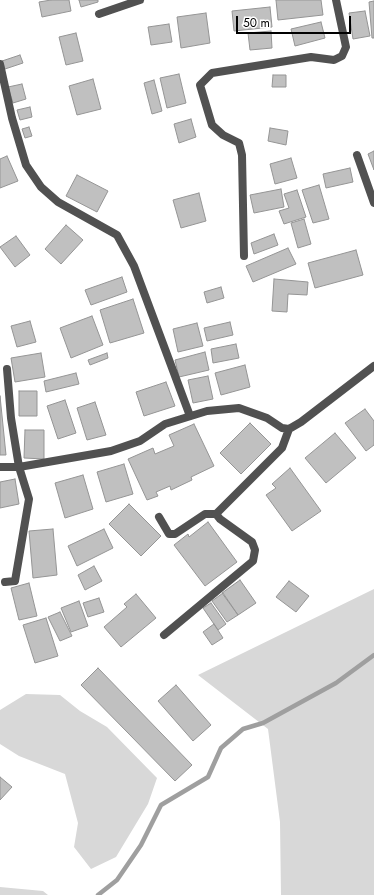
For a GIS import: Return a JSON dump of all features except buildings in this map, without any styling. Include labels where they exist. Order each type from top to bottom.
[{"type":"street","points":[[99,14],[140,0]]},
{"type":"street","points":[[244,256],[242,155],[239,143],[223,135],[212,125],[200,85],[212,73],[311,57],[334,60],[342,56],[346,47],[336,0]]},
{"type":"street","points":[[0,64],[12,118],[26,165],[41,187],[58,202],[117,235],[134,266],[190,416]]},
{"type":"street","points":[[357,155],[374,203]]},
{"type":"street","points":[[0,467],[19,467],[111,451],[140,441],[165,424],[207,411],[239,408],[267,418],[282,428],[288,429],[301,422],[374,366]]},
{"type":"street","points":[[5,582],[15,581],[29,499],[19,467],[11,418],[7,369]]},
{"type":"street","points":[[216,514],[220,508],[282,448],[288,429]]},
{"type":"street","points":[[159,517],[169,534],[175,534],[205,514],[216,514]]},
{"type":"street","points":[[164,635],[253,560],[255,550],[252,542],[220,519],[216,514]]},
{"type":"shaded area","points":[[374,589],[374,895],[281,895],[280,822],[268,729],[198,675]]},
{"type":"shaded area","points":[[26,694],[60,695],[80,711],[107,727],[157,778],[148,804],[116,857],[91,869],[74,847],[78,823],[65,774],[19,756],[0,744],[0,710]]},
{"type":"shaded area","points":[[0,887],[43,891],[48,895],[0,895]]},
{"type":"waterway","points":[[98,895],[117,880],[141,845],[161,805],[208,777],[221,748],[243,729],[263,723],[336,683],[374,655]]}]
